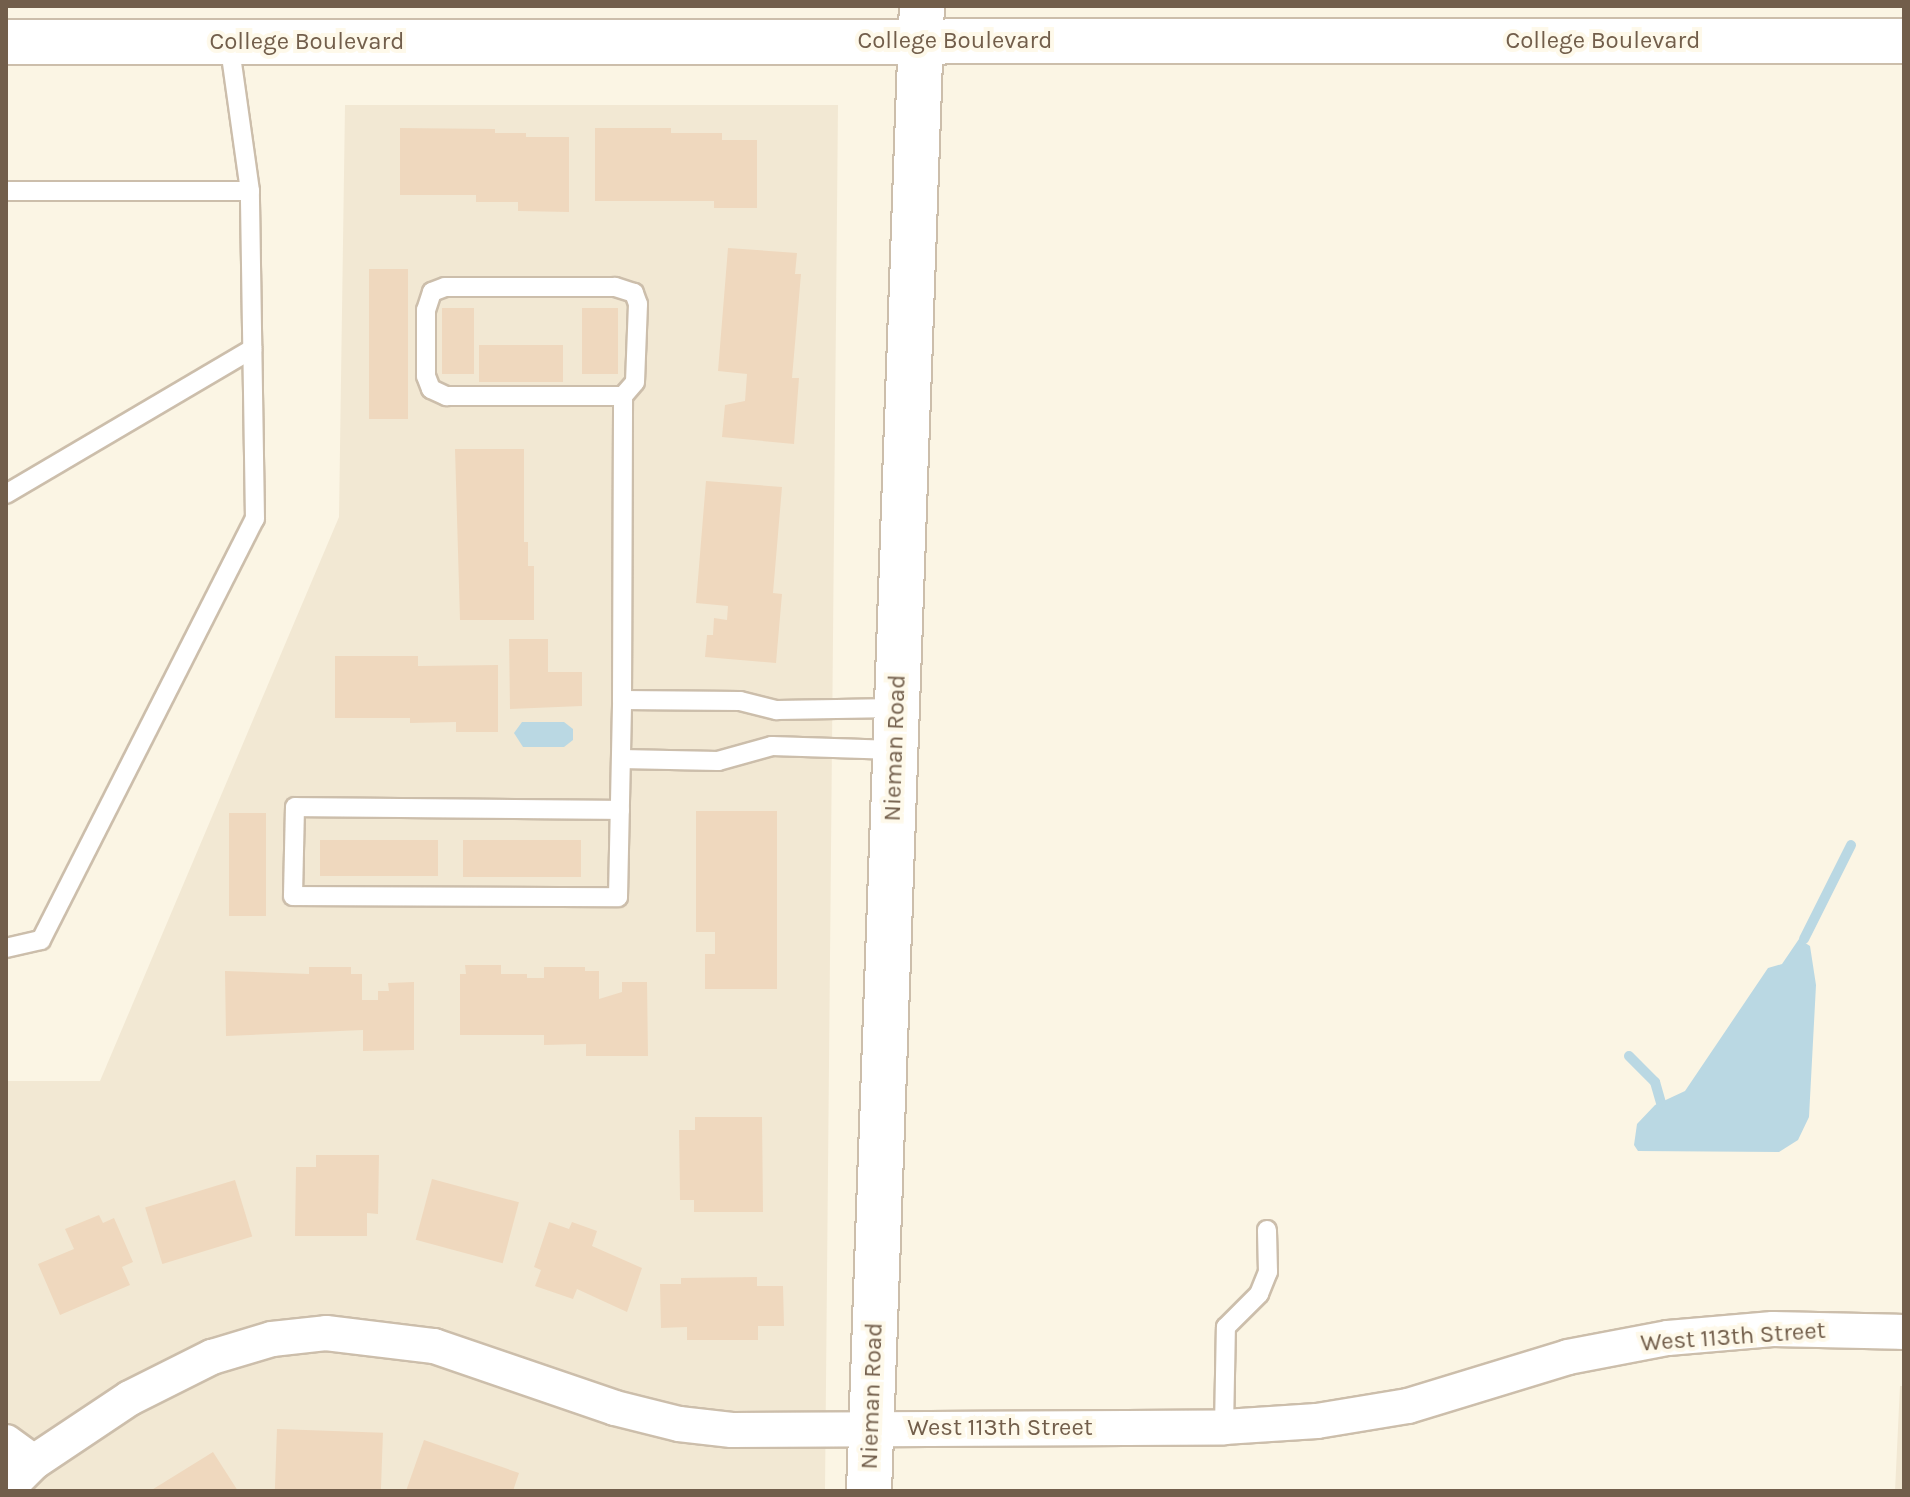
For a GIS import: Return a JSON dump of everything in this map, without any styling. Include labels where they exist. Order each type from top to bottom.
[{"type":"main road","name":"College Boulevard","points":[[6,42],[229,42],[922,24],[1904,41]]},
{"type":"main road","name":"Nieman Road","points":[[869,1491],[922,24]]},
{"type":"street","name":"West 113th Street","points":[[6,1490],[34,1462],[130,1398],[212,1357],[272,1339],[326,1333],[434,1346],[615,1408],[679,1424],[870,1429],[1224,1427],[1361,1416],[1568,1357],[1668,1338],[1773,1329],[1904,1332]]},
{"type":"street","points":[[6,1442],[34,1462]]},
{"type":"lane","points":[[6,948],[41,940],[255,519],[250,191],[229,42]]},
{"type":"lane","points":[[6,191],[250,191]]},
{"type":"lane","points":[[620,810],[295,807],[293,896],[618,897],[620,810],[622,700],[623,396],[635,382],[634,293],[615,287],[445,287],[432,292],[426,310],[426,376],[431,389],[446,396],[623,396]]},
{"type":"lane","points":[[6,494],[252,349]]},
{"type":"lane","points":[[622,700],[740,701],[896,729]]},
{"type":"lane","points":[[621,759],[718,761],[772,746],[896,729]]},
{"type":"lane","points":[[1224,1427],[1226,1327],[1259,1294],[1268,1272],[1267,1230]]},
{"type":"shaded area","points":[[345,105],[838,105],[825,1491],[6,1491],[6,1081],[100,1081],[339,517]]},
{"type":"shaded area","points":[[1900,1386],[1904,1386],[1904,1491],[1895,1491]]},
{"type":"water","points":[[522,722],[564,722],[573,729],[573,740],[564,747],[523,747],[514,733]]},
{"type":"water","points":[[1799,939],[1810,946],[1816,985],[1809,1117],[1798,1140],[1779,1152],[1638,1151],[1634,1145],[1637,1124],[1655,1105],[1685,1091],[1768,968],[1782,964]]},
{"type":"building","points":[[400,128],[495,129],[495,133],[526,133],[526,137],[569,137],[569,212],[518,211],[518,202],[476,202],[476,195],[400,195]]},
{"type":"building","points":[[595,128],[671,128],[671,133],[722,133],[722,140],[757,140],[757,208],[714,208],[714,201],[595,201]]},
{"type":"building","points":[[728,248],[797,253],[795,274],[801,274],[792,378],[799,378],[794,444],[722,437],[725,405],[745,401],[747,374],[718,371]]},
{"type":"building","points":[[369,269],[408,269],[408,419],[369,419]]},
{"type":"building","points":[[442,308],[474,308],[474,374],[442,374]]},
{"type":"building","points":[[582,308],[618,308],[618,374],[582,374]]},
{"type":"building","points":[[479,345],[563,345],[563,382],[479,382]]},
{"type":"building","points":[[455,449],[524,449],[524,542],[528,542],[528,566],[534,566],[534,620],[460,620]]},
{"type":"building","points":[[706,481],[782,487],[773,593],[782,594],[776,663],[705,657],[707,635],[713,635],[714,618],[727,620],[728,606],[696,603]]},
{"type":"building","points":[[509,639],[548,639],[548,672],[582,672],[582,706],[510,709]]},
{"type":"building","points":[[335,656],[418,656],[418,666],[498,665],[498,732],[456,732],[456,722],[410,723],[410,718],[335,718]]},
{"type":"building","points":[[696,811],[777,811],[777,989],[705,989],[705,954],[715,954],[715,932],[696,932]]},
{"type":"building","points":[[229,813],[266,813],[266,916],[229,916]]},
{"type":"building","points":[[320,840],[438,840],[438,876],[320,876]]},
{"type":"building","points":[[463,840],[581,840],[581,877],[463,877]]},
{"type":"building","points":[[465,965],[501,965],[501,974],[527,974],[527,978],[544,978],[544,967],[585,967],[585,971],[599,971],[599,999],[622,992],[622,982],[647,982],[648,1056],[586,1056],[586,1044],[544,1045],[544,1035],[460,1035],[460,974],[466,974]]},
{"type":"building","points":[[309,967],[351,967],[351,974],[362,974],[362,1000],[378,1000],[378,991],[389,991],[388,983],[414,982],[414,1050],[363,1051],[363,1030],[226,1036],[225,971],[309,974]]},
{"type":"building","points":[[695,1117],[762,1117],[763,1212],[694,1212],[694,1200],[680,1200],[679,1130],[695,1130]]},
{"type":"building","points":[[316,1155],[379,1155],[378,1214],[367,1213],[367,1236],[295,1236],[296,1167],[316,1167]]},
{"type":"building","points":[[432,1179],[519,1202],[503,1263],[416,1240]]},
{"type":"building","points":[[235,1180],[252,1236],[162,1264],[145,1207]]},
{"type":"building","points":[[99,1215],[103,1223],[114,1218],[133,1262],[122,1267],[130,1285],[60,1315],[38,1264],[74,1249],[65,1229]]},
{"type":"building","points":[[549,1222],[569,1229],[572,1222],[597,1231],[592,1246],[642,1268],[627,1312],[577,1289],[573,1299],[535,1286],[541,1270],[534,1267]]},
{"type":"building","points":[[757,1277],[757,1286],[783,1286],[784,1326],[758,1326],[758,1340],[687,1340],[687,1327],[661,1328],[660,1284],[681,1284],[681,1278]]},
{"type":"building","points":[[277,1429],[383,1433],[381,1491],[275,1490]]},
{"type":"building","points":[[424,1440],[519,1473],[513,1491],[406,1491]]},
{"type":"building","points":[[213,1452],[238,1491],[150,1491]]},
{"type":"waterway","points":[[1804,939],[1851,845]]},
{"type":"waterway","points":[[1629,1056],[1655,1082],[1661,1103]]}]
